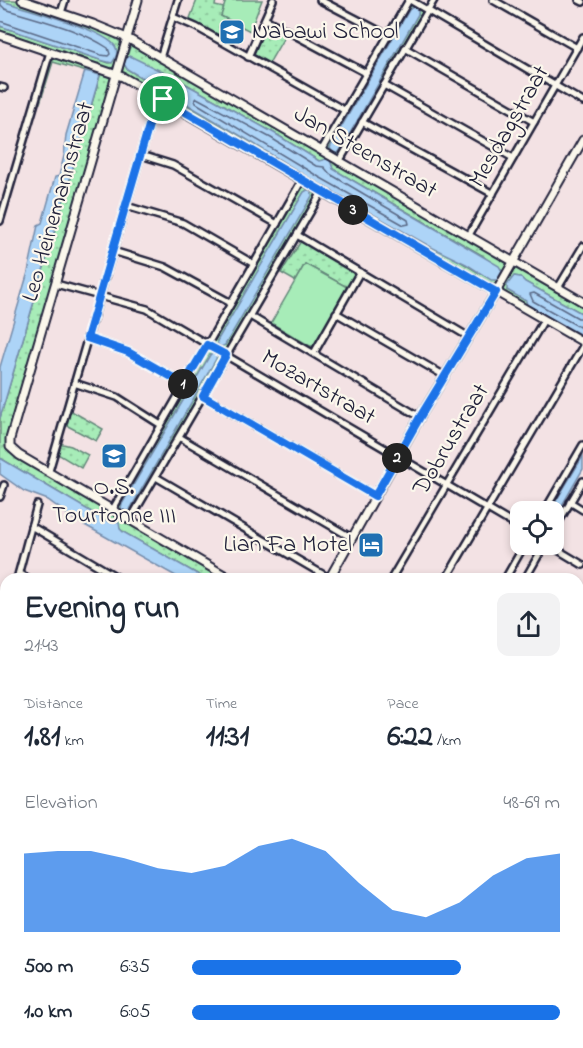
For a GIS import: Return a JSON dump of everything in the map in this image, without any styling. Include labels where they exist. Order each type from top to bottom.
[{"type":"street","name":"Jan Steenstraat","points":[[22,0],[127,38],[583,302]]},
{"type":"street","points":[[61,13],[65,0]]},
{"type":"street","name":"Leo Heinemannstraat","points":[[49,471],[19,455],[10,447],[10,439],[138,0]]},
{"type":"street","points":[[160,58],[178,0]]},
{"type":"street","points":[[248,57],[273,0]]},
{"type":"street","points":[[320,0],[387,35]]},
{"type":"street","points":[[321,151],[409,0],[583,102]]},
{"type":"street","points":[[339,162],[434,0]]},
{"type":"street","points":[[493,0],[576,48]]},
{"type":"street","points":[[579,0],[583,2]]},
{"type":"street","points":[[173,17],[344,110]]},
{"type":"street","points":[[265,19],[366,73]]},
{"type":"street","points":[[0,35],[117,71],[583,344],[449,573]]},
{"type":"street","name":"Mesdagstraat","points":[[469,235],[583,37]]},
{"type":"street","points":[[405,48],[534,122]]},
{"type":"street","points":[[0,221],[50,52]]},
{"type":"street","points":[[384,85],[513,158]]},
{"type":"street","points":[[163,99],[150,122],[49,471],[221,573]]},
{"type":"street","points":[[362,122],[493,194]]},
{"type":"street","points":[[332,573],[420,417],[496,292],[583,140]]},
{"type":"street","points":[[141,154],[173,165],[277,224]]},
{"type":"street","points":[[113,509],[303,180]]},
{"type":"street","points":[[130,520],[322,192]]},
{"type":"street","points":[[126,206],[183,223],[254,264]]},
{"type":"street","points":[[297,235],[469,337]]},
{"type":"street","points":[[558,288],[583,248]]},
{"type":"street","points":[[113,251],[165,267],[231,303]]},
{"type":"street","points":[[314,353],[360,272]]},
{"type":"street","name":"Mozartstraat","points":[[56,284],[147,309],[510,522]]},
{"type":"street","points":[[336,313],[445,376]]},
{"type":"street","points":[[249,316],[420,417]]},
{"type":"street","name":"Dobrustraat","points":[[394,573],[544,320]]},
{"type":"street","points":[[87,338],[128,352],[184,384]]},
{"type":"street","points":[[74,383],[117,397],[161,425]]},
{"type":"street","points":[[203,396],[375,496]]},
{"type":"street","points":[[179,437],[352,538]]},
{"type":"street","points":[[550,501],[583,446]]},
{"type":"street","points":[[156,477],[320,573]]},
{"type":"street","points":[[564,512],[583,481]]},
{"type":"street","points":[[0,497],[4,485]]},
{"type":"street","points":[[570,502],[583,510]]},
{"type":"street","points":[[19,573],[37,505]]},
{"type":"street","points":[[31,526],[110,573]]},
{"type":"street","points":[[564,554],[583,565]]},
{"type":"street","points":[[508,573],[519,555]]},
{"type":"street","points":[[529,573],[539,555]]},
{"type":"green space","points":[[0,0],[14,0],[37,6],[115,38],[121,43],[114,66],[110,70],[78,56],[71,56],[0,32],[0,26],[109,63],[112,43],[99,35]]},
{"type":"green space","points":[[197,0],[216,0],[215,6],[224,8],[221,16],[232,22],[222,29],[218,37],[189,21]]},
{"type":"green space","points":[[226,0],[262,0],[250,31],[221,16]]},
{"type":"green space","points":[[409,5],[422,10],[422,15],[343,153],[337,157],[325,148]],"holes":[[[418,9],[418,14],[341,149],[330,148],[409,10]]]},
{"type":"green space","points":[[265,24],[271,24],[287,32],[268,65],[255,58],[253,54]]},
{"type":"green space","points":[[132,45],[505,260],[507,263],[503,273],[482,255],[333,169],[331,162],[319,161],[175,78],[128,57],[126,59]]},
{"type":"green space","points":[[51,59],[60,59],[112,78],[7,448],[217,573],[195,573],[123,532],[112,521],[105,520],[0,458],[0,418],[100,76],[53,62],[40,103],[37,102]]},
{"type":"green space","points":[[124,64],[127,69],[261,150],[416,239],[487,277],[497,280],[495,284],[491,285],[122,73]]},
{"type":"green space","points":[[303,186],[316,192],[317,195],[228,348],[222,350],[213,346],[212,340],[299,188]],"holes":[[[309,189],[312,193],[225,345],[217,341],[304,192]]]},
{"type":"green space","points":[[301,241],[353,271],[356,275],[313,350],[275,328],[276,326],[310,346],[314,346],[347,287],[305,264],[295,281],[281,273]]},
{"type":"green space","points":[[305,264],[347,287],[314,346],[310,346],[271,323]]},
{"type":"green space","points":[[520,268],[583,304],[583,314],[520,277],[514,276],[507,290],[527,301],[527,305],[583,336],[583,340],[504,293],[503,288],[513,270]]},
{"type":"green space","points":[[211,350],[219,355],[220,361],[131,514],[127,515],[116,509],[117,505],[206,353]],"holes":[[[210,355],[217,357],[129,511],[121,510],[122,504]]]},
{"type":"green space","points":[[68,409],[103,429],[96,441],[64,424]]},
{"type":"green space","points":[[59,443],[71,446],[88,455],[81,468],[56,453]]},
{"type":"water","points":[[0,0],[95,32],[115,46],[117,53],[115,59],[112,63],[100,60],[0,26]]},
{"type":"water","points":[[413,7],[418,9],[418,14],[341,149],[338,153],[333,153],[330,148],[336,136],[409,10]]},
{"type":"water","points":[[130,56],[175,78],[274,133],[319,161],[330,160],[333,169],[499,266],[502,271],[497,280],[491,280],[314,181],[127,69],[124,64]]},
{"type":"water","points":[[85,71],[100,75],[0,418],[0,367],[28,272],[38,225],[42,223],[55,177],[59,176],[66,135]]},
{"type":"water","points":[[309,189],[312,191],[312,196],[225,345],[221,347],[217,341],[304,192]]},
{"type":"water","points":[[514,276],[520,277],[583,314],[583,336],[527,305],[526,301],[507,290],[507,285]]},
{"type":"water","points":[[213,353],[217,355],[216,359],[129,511],[121,510],[122,504]]},
{"type":"water","points":[[583,456],[583,469],[564,502],[556,501]]},
{"type":"water","points":[[0,458],[105,520],[109,522],[114,520],[119,523],[123,532],[195,573],[170,573],[74,519],[48,500],[24,491],[0,474]]},
{"type":"place","name":"Nabawi School","points":[[232,32]]},
{"type":"place","name":"O.S. Tourtonne III","points":[[114,456]]},
{"type":"place","name":"Lian Fa Motel","points":[[371,545]]},
{"type":"route","points":[[163,99],[496,292],[375,496],[203,396],[226,355],[207,345],[184,384],[128,352],[87,338],[150,122],[163,99]]}]
